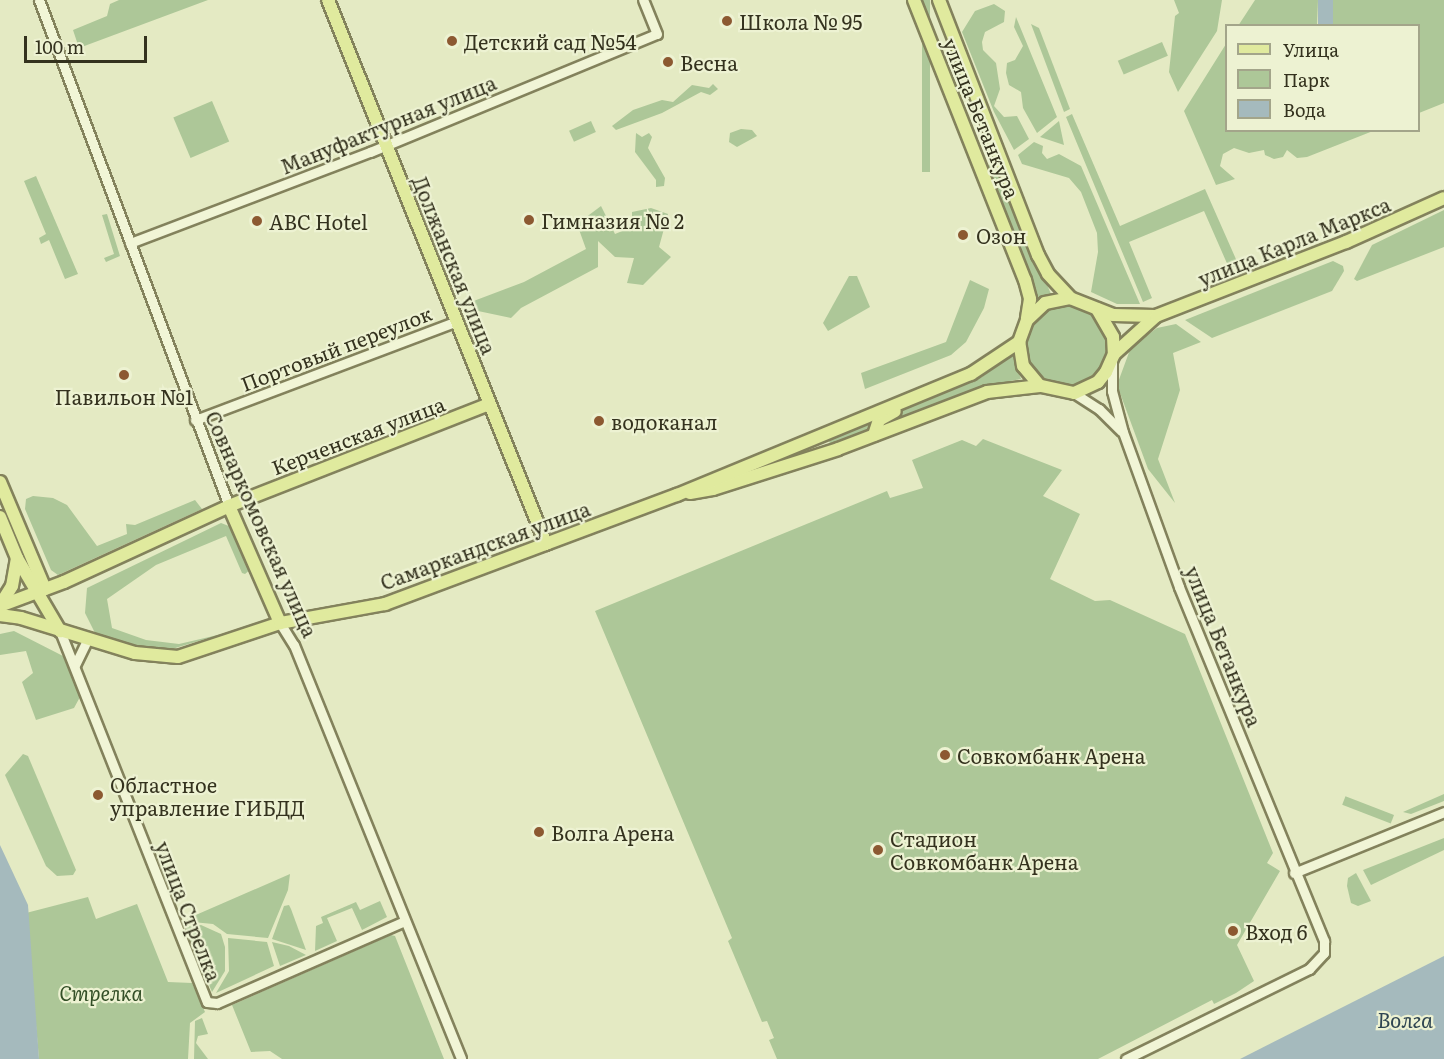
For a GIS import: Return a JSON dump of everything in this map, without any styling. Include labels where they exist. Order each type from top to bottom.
[{"type":"main road","name":"Должанская улица","points":[[328,0],[546,544]]},
{"type":"main road","name":"улица Бетанкура","points":[[914,0],[1025,279],[1030,299],[1027,320]]},
{"type":"main road","name":"улица Бетанкура","points":[[939,0],[1038,255],[1058,288],[1070,298]]},
{"type":"main road","name":"улица Карла Маркса","points":[[1156,316],[1346,242],[1444,198]]},
{"type":"main road","points":[[1070,298],[1125,317],[1156,316],[1113,357],[1098,382],[1074,393],[1040,386],[1023,366],[1019,342],[1027,320],[1046,303],[1070,298]]},
{"type":"main road","points":[[1097,309],[1110,329],[1113,357]]},
{"type":"main road","name":"Самаркандская улица","points":[[0,615],[21,618],[87,640],[154,657],[178,657],[280,623],[385,604],[677,495],[912,398],[986,367],[1019,342]]},
{"type":"main road","name":"Самаркандская улица","points":[[677,495],[713,489],[874,435],[987,392],[1040,386]]},
{"type":"main road","points":[[874,435],[879,420],[912,398]]},
{"type":"main road","name":"Керченская улица","points":[[0,606],[40,591],[229,506],[489,404]]},
{"type":"main road","points":[[0,482],[40,591],[60,631]]},
{"type":"main road","name":"Совнаркомовская улица","points":[[229,506],[280,623]]},
{"type":"main road","points":[[0,517],[17,558],[40,591]]},
{"type":"main road","points":[[0,606],[12,586],[17,558]]},
{"type":"street","name":"Совнаркомовская улица","points":[[39,0],[229,506]]},
{"type":"street","name":"Мануфактурная улица","points":[[130,243],[387,145],[657,34],[643,0]]},
{"type":"street","name":"Портовый переулок","points":[[195,420],[457,321]]},
{"type":"street","name":"улица Бетанкура","points":[[1113,357],[1112,391],[1123,432],[1179,587],[1294,873],[1324,941],[1324,953],[1319,963],[1126,1059]]},
{"type":"street","name":"улица Бетанкура","points":[[1074,393],[1099,409],[1123,432]]},
{"type":"street","name":"Совнаркомовская улица","points":[[280,623],[294,645],[461,1059]]},
{"type":"street","name":"улица Стрелка","points":[[60,631],[207,1002],[217,1004],[405,921]]},
{"type":"street","points":[[75,664],[87,640]]},
{"type":"street","points":[[1294,873],[1444,812]]},
{"type":"green space","points":[[119,0],[208,0],[79,48],[73,30],[107,16],[110,4]]},
{"type":"green space","points":[[922,0],[930,0],[930,172],[922,172]]},
{"type":"green space","points":[[1174,0],[1222,0],[1217,31],[1178,92],[1169,72],[1175,16],[1179,13]]},
{"type":"green space","points":[[1255,0],[1318,0],[1317,24],[1239,24]]},
{"type":"green space","points":[[1333,0],[1444,0],[1444,103],[1420,113],[1420,24],[1331,24]]},
{"type":"green space","points":[[994,4],[1005,11],[1004,22],[985,32],[982,42],[983,50],[996,63],[1000,89],[994,106],[1004,117],[1017,116],[1029,139],[1014,150],[994,112],[962,32],[975,11]]},
{"type":"green space","points":[[1016,17],[1057,117],[1037,133],[1023,108],[1021,92],[1009,85],[1006,73],[1007,63],[1015,60],[1023,46],[1014,27]]},
{"type":"green space","points":[[1031,24],[1039,28],[1070,109],[1064,112]]},
{"type":"green space","points":[[1162,42],[1168,56],[1124,75],[1118,61]]},
{"type":"green space","points":[[1225,46],[1225,132],[1370,132],[1307,157],[1297,158],[1287,150],[1283,157],[1274,159],[1265,155],[1264,150],[1249,153],[1234,148],[1223,154],[1220,166],[1235,179],[1216,185],[1184,111]]},
{"type":"green space","points":[[713,84],[718,89],[710,95],[701,92],[662,113],[616,130],[612,126],[633,110],[662,100],[673,102],[692,85],[709,88]]},
{"type":"green space","points":[[212,101],[229,142],[191,158],[173,117]]},
{"type":"green space","points":[[1072,114],[1120,226],[1205,189],[1239,266],[1229,268],[1204,211],[1129,242],[1152,298],[1143,302],[1066,117]]},
{"type":"green space","points":[[591,121],[596,132],[574,142],[569,131]]},
{"type":"green space","points":[[1059,121],[1064,145],[1040,137]]},
{"type":"green space","points":[[741,129],[752,130],[757,136],[737,147],[729,142],[730,133]]},
{"type":"green space","points":[[636,133],[642,137],[649,133],[652,137],[648,148],[665,178],[664,186],[656,187],[656,180],[635,152]]},
{"type":"green space","points":[[1034,142],[1043,146],[1042,153],[1047,159],[1059,154],[1081,166],[1140,304],[1117,304],[1091,292],[1098,252],[1097,233],[1081,192],[1069,178],[1022,164],[1018,155]]},
{"type":"green space","points":[[995,163],[1051,294],[1038,300],[988,165]]},
{"type":"green space","points":[[36,176],[78,274],[65,279],[49,240],[41,244],[39,238],[46,234],[24,181]]},
{"type":"green space","points":[[601,206],[615,234],[632,227],[632,212],[651,208],[668,214],[659,247],[671,257],[643,285],[627,283],[634,258],[615,257],[598,241],[598,267],[521,308],[511,318],[478,311],[471,302],[524,282],[586,249],[577,224]]},
{"type":"green space","points":[[1444,210],[1444,247],[1357,281],[1354,279],[1372,245]]},
{"type":"green space","points":[[107,214],[120,256],[106,262],[104,258],[114,254],[102,215]]},
{"type":"green space","points":[[1333,261],[1343,266],[1344,271],[1332,291],[1212,338],[1185,320]]},
{"type":"green space","points":[[849,276],[857,276],[870,307],[828,331],[823,323]]},
{"type":"green space","points":[[970,280],[989,289],[984,308],[966,342],[951,355],[865,389],[861,373],[946,342]]},
{"type":"green space","points":[[1067,306],[1082,309],[1095,318],[1104,331],[1107,346],[1104,361],[1095,374],[1082,383],[1067,386],[1052,383],[1039,374],[1030,361],[1027,346],[1030,331],[1039,318],[1052,309]]},
{"type":"green space","points":[[1176,324],[1201,342],[1173,353],[1180,390],[1158,459],[1175,503],[1148,469],[1117,385],[1131,347],[1157,328]]},
{"type":"green space","points":[[1012,354],[1021,379],[985,386],[887,424],[894,414],[982,377]]},
{"type":"green space","points":[[871,419],[868,432],[831,446],[827,436]]},
{"type":"green space","name":"Совкомбанк Арена","points":[[983,439],[1062,470],[1043,496],[1080,514],[1050,579],[1095,601],[1110,600],[1185,634],[1273,853],[1267,863],[1280,871],[1237,945],[1254,981],[1214,1004],[1212,1000],[1098,1059],[777,1059],[769,1040],[774,1038],[767,1021],[762,1022],[728,941],[732,938],[595,611],[887,491],[890,498],[923,488],[912,460],[962,440],[976,446]]},
{"type":"green space","points":[[33,496],[53,498],[67,505],[97,546],[127,534],[126,524],[135,525],[195,500],[202,509],[58,575],[51,570],[25,509],[26,499]]},
{"type":"green space","points":[[221,523],[234,528],[251,569],[245,574],[242,573],[226,536],[156,565],[107,599],[112,628],[146,640],[179,644],[222,634],[172,649],[145,648],[95,633],[85,613],[87,588]]},
{"type":"green space","points":[[14,631],[63,656],[80,697],[74,708],[36,720],[22,682],[33,673],[26,651],[0,655],[0,634]]},
{"type":"green space","points":[[23,754],[28,756],[76,870],[73,875],[57,876],[46,866],[5,775]]},
{"type":"green space","points":[[1444,794],[1444,801],[1411,814],[1403,812]]},
{"type":"green space","points":[[1345,796],[1394,815],[1391,823],[1342,805]]},
{"type":"green space","points":[[1444,838],[1444,850],[1371,885],[1363,870]]},
{"type":"green space","points":[[1356,873],[1371,901],[1358,906],[1351,903],[1347,886],[1348,878]]},
{"type":"green space","points":[[290,874],[288,890],[268,938],[227,934],[213,924],[182,921]]},
{"type":"green space","name":"Стрелка","points":[[88,897],[96,919],[137,904],[168,982],[192,983],[205,1012],[190,1023],[188,1059],[39,1059],[26,913]]},
{"type":"green space","points":[[380,901],[387,917],[362,930],[352,908],[327,918],[337,941],[315,951],[316,926],[323,923],[321,917],[356,902],[360,910]]},
{"type":"green space","points":[[289,905],[306,950],[272,939],[284,906]]},
{"type":"green space","points":[[201,925],[221,934],[225,947],[225,971],[212,992],[185,927]]},
{"type":"green space","points":[[391,935],[395,936],[444,1059],[282,1059],[270,1051],[251,1052],[232,1005]]},
{"type":"green space","points":[[228,938],[267,942],[274,966],[216,993],[229,971]]},
{"type":"green space","points":[[272,942],[289,946],[306,955],[280,966]]},
{"type":"green space","points":[[202,1018],[208,1034],[198,1036],[196,1043],[208,1059],[194,1059],[195,1021]]},
{"type":"water","points":[[1318,0],[1333,0],[1333,24],[1318,24]]},
{"type":"water","points":[[0,845],[28,905],[39,1059],[0,1059]]},
{"type":"water","name":"Волга","points":[[1444,956],[1444,1059],[1240,1059]]},
{"type":"place","name":"Школа № 95","points":[[727,21]]},
{"type":"place","name":"Детский сад №54","points":[[452,41]]},
{"type":"place","name":"Весна","points":[[668,62]]},
{"type":"place","name":"Гимназия № 2","points":[[529,220]]},
{"type":"place","name":"ABC Hotel","points":[[257,221]]},
{"type":"place","name":"Озон","points":[[963,235]]},
{"type":"place","name":"Павильон №1","points":[[124,375]]},
{"type":"place","name":"водоканал","points":[[599,421]]},
{"type":"place","name":"Совкомбанк Арена","points":[[945,755]]},
{"type":"place","name":"Областное управление ГИБДД","points":[[98,795]]},
{"type":"place","name":"Волга Арена","points":[[539,832]]},
{"type":"place","name":"Стадион Совкомбанк Арена","points":[[878,850]]},
{"type":"place","name":"Вход 6","points":[[1233,931]]}]
